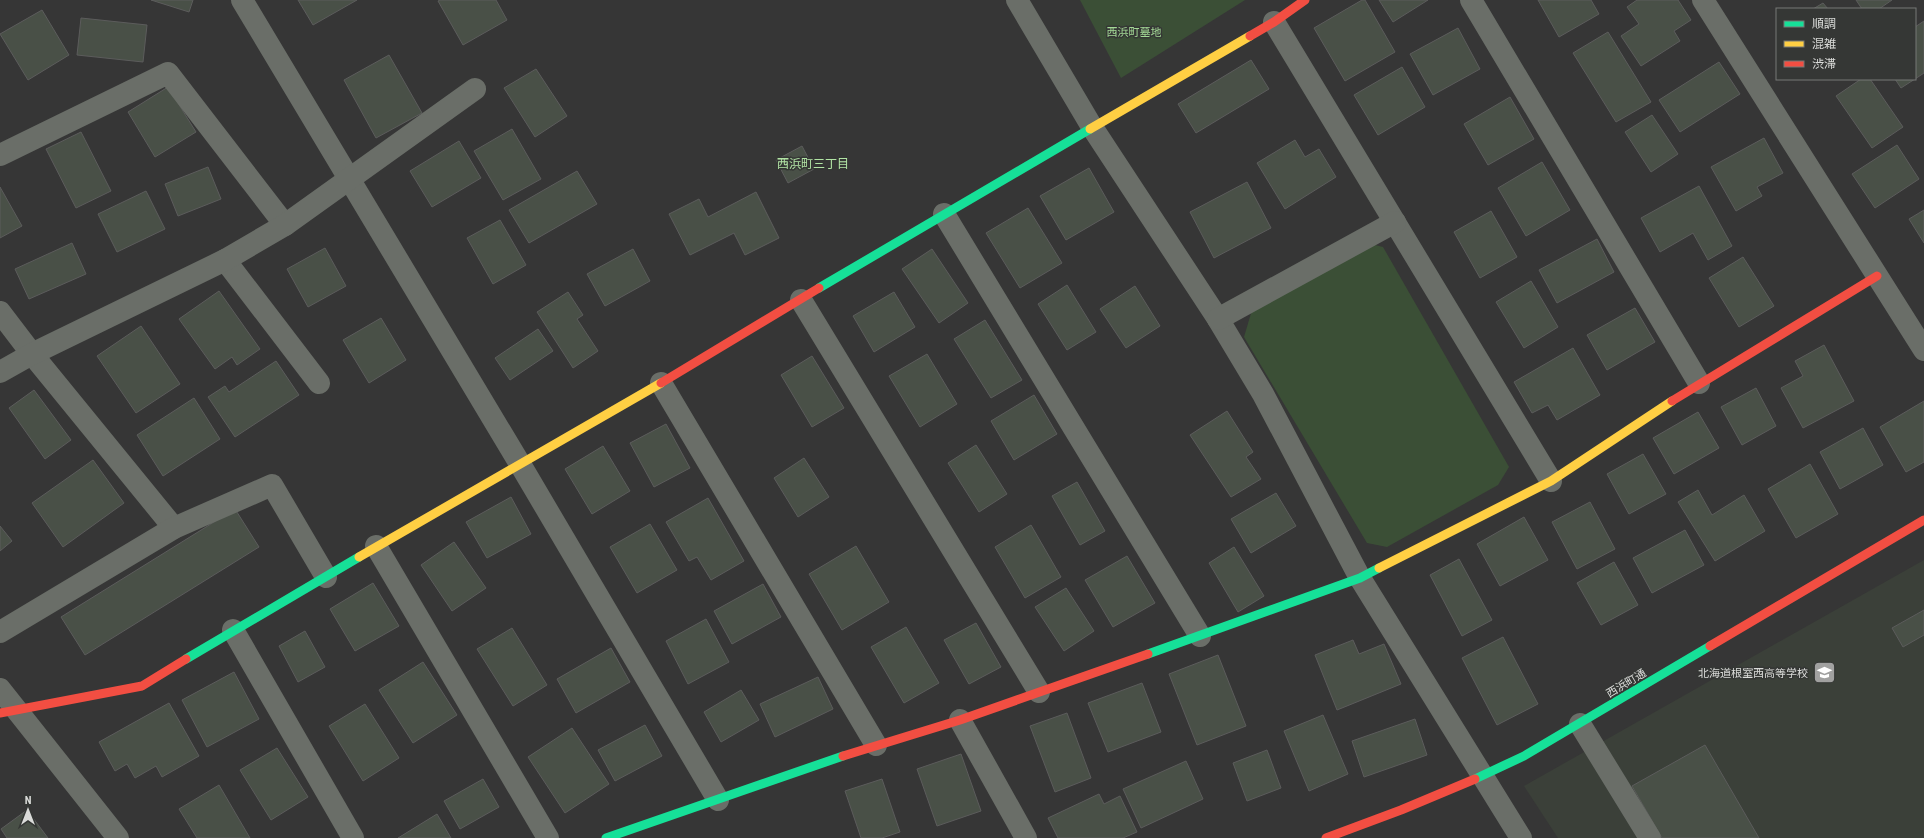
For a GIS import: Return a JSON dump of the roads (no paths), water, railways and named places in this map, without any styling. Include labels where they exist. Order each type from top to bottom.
[{"type":"street","points":[[242,0],[520,464],[718,800]]},
{"type":"street","points":[[1017,0],[1092,127],[1218,319],[1263,394],[1360,578],[1521,838]]},
{"type":"street","points":[[9,712],[142,686],[233,630],[326,577],[376,546],[661,383],[944,214],[1274,22],[1305,0]]},
{"type":"street","points":[[1471,0],[1699,383]]},
{"type":"street","points":[[1703,0],[1924,350]]},
{"type":"street","points":[[1274,22],[1551,481]]},
{"type":"street","points":[[0,156],[168,73],[285,225]]},
{"type":"street","points":[[0,372],[32,354],[225,260],[285,225],[349,177],[475,90]]},
{"type":"street","points":[[944,214],[1200,636]]},
{"type":"street","points":[[1218,319],[1395,222]]},
{"type":"street","points":[[225,260],[319,383]]},
{"type":"street","points":[[606,838],[876,745],[960,720],[1360,578],[1551,481],[1699,383],[1877,276]]},
{"type":"street","points":[[800,300],[1039,692]]},
{"type":"street","points":[[0,312],[32,354],[174,528]]},
{"type":"street","points":[[661,383],[876,745]]},
{"type":"street","points":[[0,632],[174,528],[272,485],[326,577]]},
{"type":"street","name":"西浜町通","points":[[1326,838],[1397,812],[1484,776],[1580,724],[1924,520]]},
{"type":"street","points":[[376,546],[548,838]]},
{"type":"street","points":[[233,630],[353,838]]},
{"type":"street","points":[[0,689],[9,712],[118,838]]},
{"type":"street","points":[[960,720],[1026,838]]},
{"type":"street","points":[[1580,724],[1650,838]]},
{"type":"place","name":"北海道根室西高等学校","points":[[1824,673]]},
{"type":"district","name":"西浜町三丁目","points":[[813,164]]},
{"type":"park label","name":"西浜町墓地","points":[[1134,32]]}]
